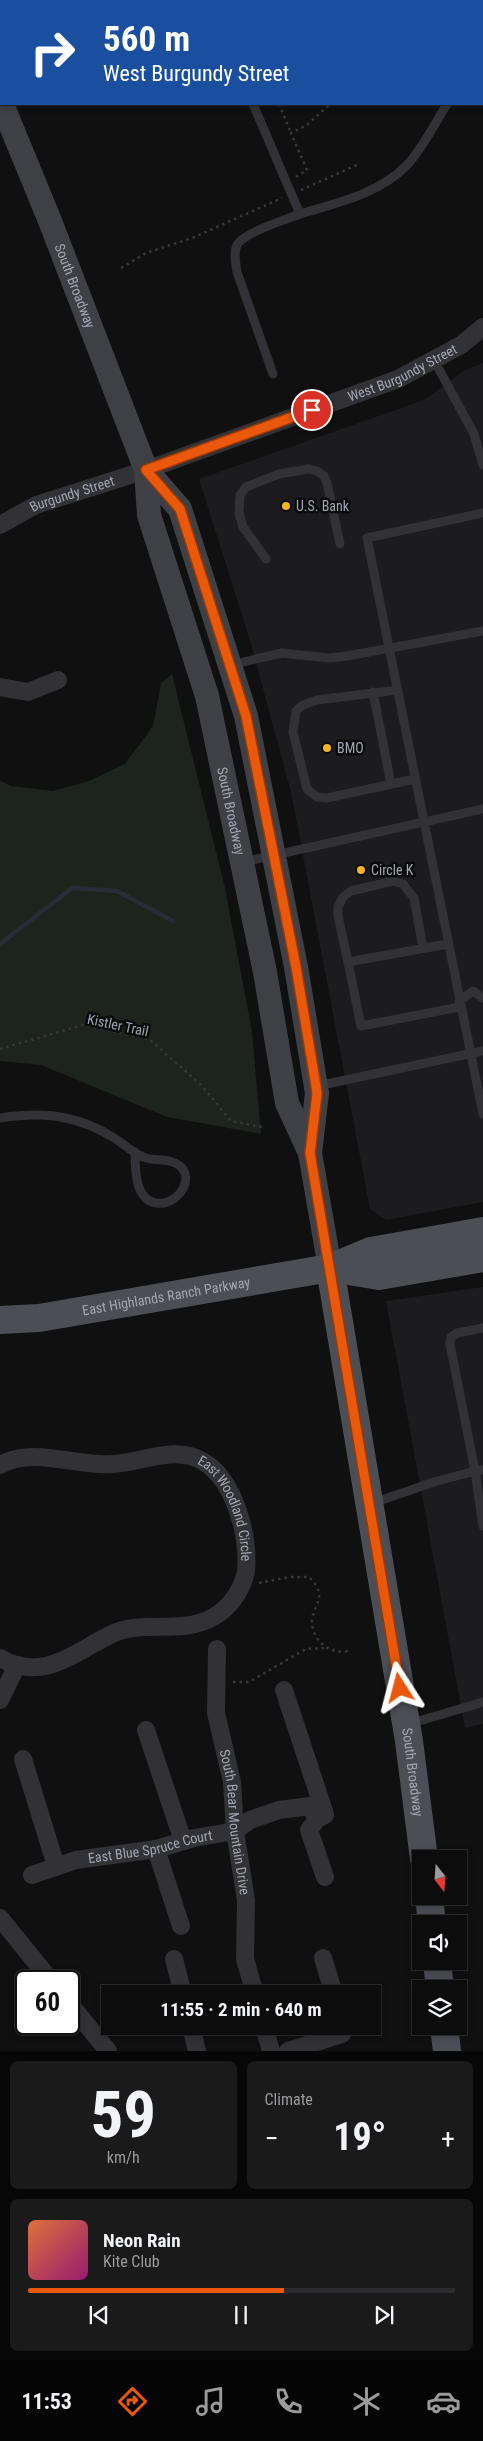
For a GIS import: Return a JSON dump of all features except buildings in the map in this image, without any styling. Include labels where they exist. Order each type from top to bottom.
[{"type":"main road","name":"South Broadway","points":[[2,105],[50,221],[146,470],[149,515],[207,696],[243,862],[287,1103],[310,1153],[406,1724],[423,1850]]},
{"type":"main road","name":"South Broadway","points":[[146,470],[180,509],[246,716],[316,1086],[317,1094],[310,1153]]},
{"type":"main road","points":[[330,1268],[371,1251],[483,1231]]},
{"type":"main road","points":[[330,1268],[378,1276],[483,1258]]},
{"type":"main road","name":"East Highlands Ranch Parkway","points":[[0,1320],[39,1318],[330,1268]]},
{"type":"main road","points":[[445,2035],[447,2051]]},
{"type":"street","name":"West Burgundy Street","points":[[146,470],[398,379],[461,345],[483,327]]},
{"type":"street","name":"Burgundy Street","points":[[0,526],[36,505],[146,470]]},
{"type":"street","points":[[0,687],[28,692],[58,680]]},
{"type":"street","name":"East Woodland Circle","points":[[0,1465],[26,1457],[112,1464],[147,1457],[178,1454],[204,1462],[220,1476],[235,1497],[245,1549],[246,1572],[232,1602],[222,1612],[205,1622],[189,1626],[138,1628],[113,1633],[67,1660],[46,1666],[30,1668],[0,1658]]},
{"type":"street","name":"South Bear Mountain Drive","points":[[217,1649],[216,1713],[232,1782],[235,1831],[246,1900],[245,1959],[252,1985]]},
{"type":"street","points":[[0,1700],[17,1665]]},
{"type":"street","points":[[284,1690],[317,1820],[325,1877]]},
{"type":"street","points":[[146,1730],[183,1842]]},
{"type":"street","points":[[23,1760],[56,1866]]},
{"type":"street","name":"East Blue Spruce Court","points":[[32,1874],[76,1860],[156,1849],[194,1838],[235,1831],[250,1820],[279,1810],[310,1806],[317,1820]]},
{"type":"street","points":[[156,1849],[181,1926]]},
{"type":"street","points":[[0,1918],[42,1970]]},
{"type":"street","points":[[323,1958],[331,1985]]},
{"type":"street","points":[[174,1959],[181,1985]]},
{"type":"street","points":[[80,2017],[108,2051]]},
{"type":"street","points":[[193,2035],[197,2051]]},
{"type":"street","points":[[267,2035],[271,2051]]},
{"type":"street","points":[[288,2051],[339,2035]]},
{"type":"lane","points":[[253,105],[300,214]]},
{"type":"lane","points":[[273,374],[237,272],[234,258],[238,245],[248,236],[300,214],[361,195],[384,183],[408,165],[446,105]]},
{"type":"lane","points":[[434,360],[474,434],[483,464]]},
{"type":"lane","points":[[266,559],[243,527],[238,504],[240,495],[246,487],[279,474],[317,470],[324,476],[327,482],[340,544]]},
{"type":"lane","points":[[483,512],[367,538],[483,1114]]},
{"type":"lane","points":[[230,665],[282,652],[329,658],[483,631]]},
{"type":"lane","points":[[398,690],[317,700],[303,705],[296,711],[293,732],[307,789],[311,794],[318,797],[327,798],[415,779]]},
{"type":"lane","points":[[374,692],[391,784]]},
{"type":"lane","points":[[243,862],[483,809]]},
{"type":"lane","points":[[423,948],[414,898],[403,884],[393,881],[351,890],[343,897],[338,907],[338,916],[361,1026],[460,1004],[473,991],[483,998]]},
{"type":"lane","points":[[348,962],[448,944]]},
{"type":"lane","points":[[316,1086],[483,1051]]},
{"type":"lane","points":[[0,1118],[36,1115],[64,1118],[112,1137],[135,1152],[144,1158],[174,1163],[181,1167],[186,1179],[186,1185],[179,1195],[166,1203],[148,1201],[142,1194],[136,1178],[135,1152]]},
{"type":"lane","points":[[483,1328],[457,1333],[451,1337],[450,1344],[479,1470],[483,1526]]},
{"type":"lane","points":[[369,1504],[442,1479],[479,1470]]},
{"type":"lane","points":[[406,1724],[483,1702]]},
{"type":"path","points":[[279,105],[307,170],[296,176],[302,190]]},
{"type":"path","points":[[291,133],[308,125],[329,105]]},
{"type":"path","points":[[121,268],[146,253],[192,238],[358,164]]},
{"type":"path","name":"Kistler Trail","points":[[0,1049],[83,1025],[149,1039],[201,1085],[231,1121],[262,1127]]},
{"type":"path","points":[[242,1583],[252,1585],[289,1577],[309,1577],[316,1585],[319,1596],[312,1624],[321,1644],[340,1653],[348,1651]]},
{"type":"path","points":[[217,1682],[249,1682],[306,1649],[327,1648]]},
{"type":"shaded area","points":[[483,363],[483,1202],[386,1220],[370,1209],[291,792],[249,637],[199,479],[424,400],[465,370]]},
{"type":"shaded area","points":[[172,674],[225,888],[252,1032],[261,1134],[167,1117],[41,1065],[0,1061],[0,781],[12,786],[53,791],[89,781],[125,764],[153,726],[161,683]]},
{"type":"shaded area","points":[[483,1287],[483,1724],[465,1728],[386,1301]]},
{"type":"waterway","points":[[0,944],[72,888],[117,891],[173,921]]},
{"type":"place","name":"U.S. Bank","points":[[286,506]]},
{"type":"place","name":"BMO","points":[[327,748]]},
{"type":"place","name":"Circle K","points":[[361,870]]},
{"type":"route","points":[[312,410],[146,470],[180,509],[246,716],[296,967],[316,1086],[317,1094],[310,1153],[400,1688]]}]
